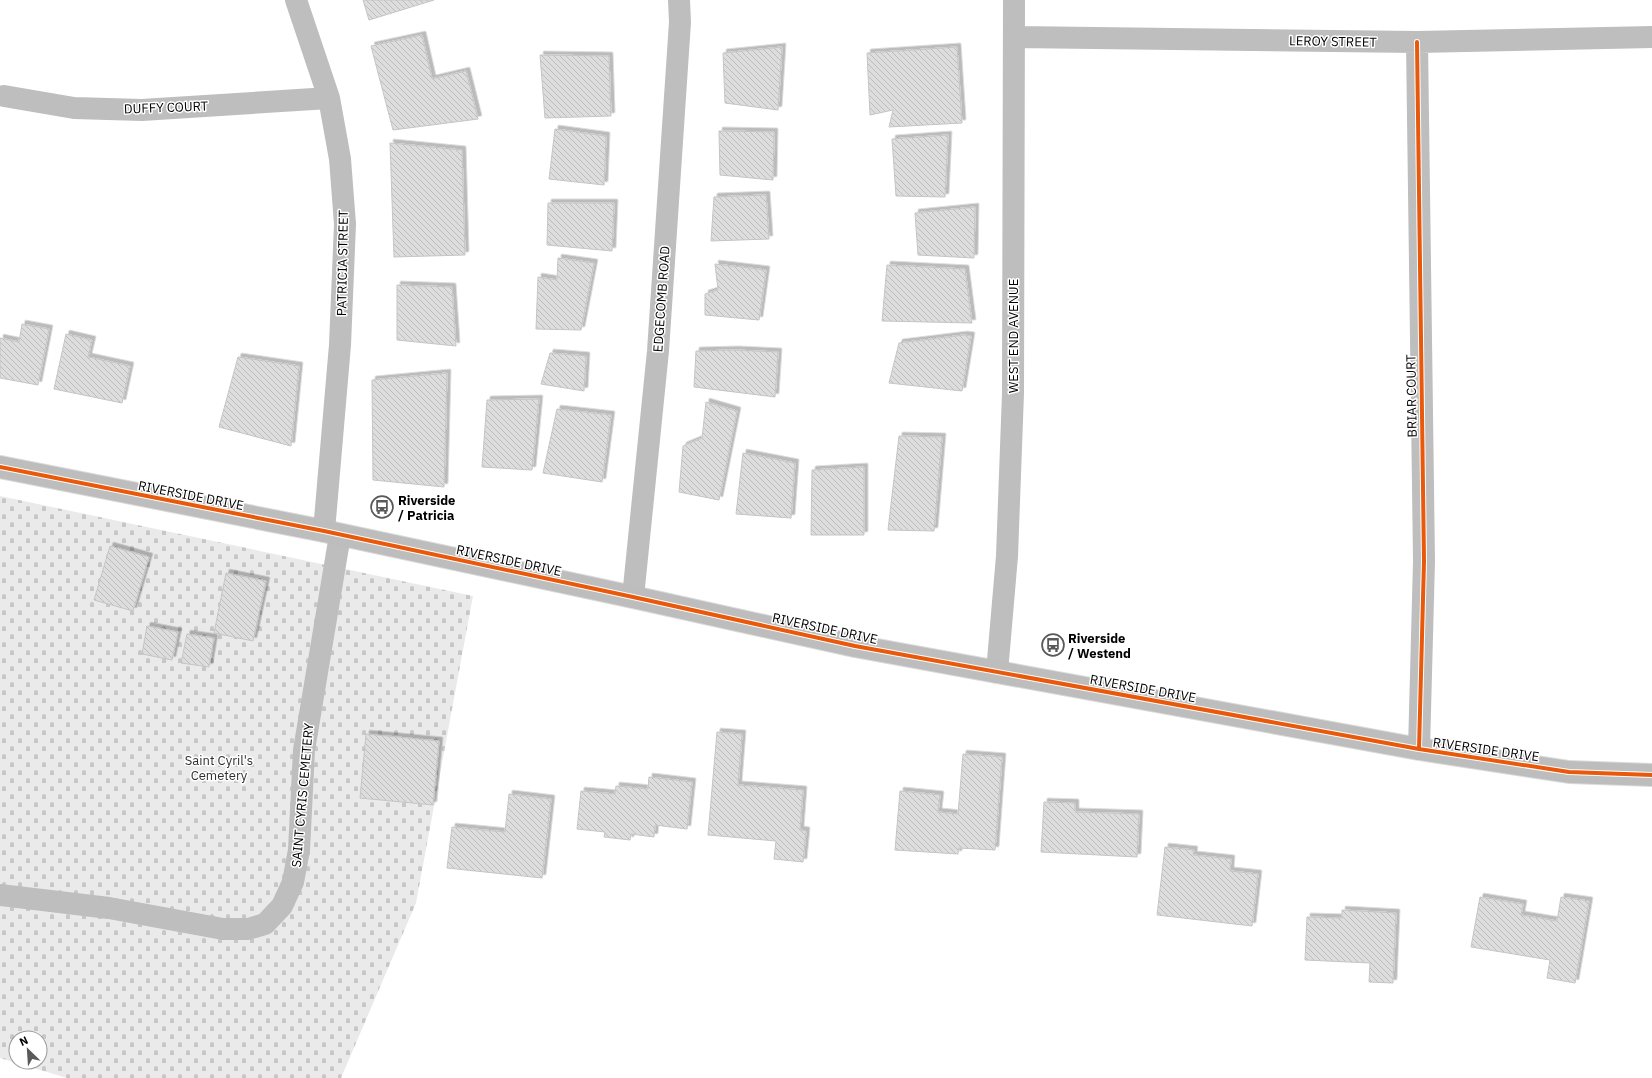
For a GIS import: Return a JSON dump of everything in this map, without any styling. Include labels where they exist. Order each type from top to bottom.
[{"type":"main road","name":"RIVERSIDE DRIVE","points":[[0,468],[332,533],[855,646],[1419,749],[1570,772],[1652,775]]},
{"type":"street","name":"PATRICIA STREET","points":[[296,0],[329,98],[340,159],[345,224],[332,533]]},
{"type":"street","name":"EDGECOMB ROAD","points":[[633,597],[658,351],[680,22],[679,0]]},
{"type":"street","name":"WEST END AVENUE","points":[[997,672],[1007,556],[1013,393],[1014,0]]},
{"type":"street","name":"LEROY STREET","points":[[1014,37],[1416,42],[1652,37]]},
{"type":"street","name":"BRIAR COURT","points":[[1416,42],[1424,561],[1419,749]]},
{"type":"street","name":"DUFFY COURT","points":[[4,96],[74,108],[142,110],[329,98]]},
{"type":"street","name":"SAINT CYRIS CEMETERY","points":[[0,895],[109,908],[223,929],[248,929],[265,924],[282,906],[293,882],[299,850],[304,750],[332,533]]},
{"type":"green space","name":"Saint Cyril's Cemetery","points":[[0,496],[473,596],[416,903],[341,1078],[67,1078],[40,1070],[48,1070],[48,1030],[8,1030],[8,1060],[0,1058]]},
{"type":"building","points":[[363,0],[434,0],[369,20]]},
{"type":"building","points":[[422,35],[432,79],[466,71],[478,119],[393,130],[371,46]]},
{"type":"building","points":[[782,47],[778,110],[725,103],[723,53]]},
{"type":"building","points":[[957,47],[962,123],[889,127],[893,110],[870,115],[867,53]]},
{"type":"building","points":[[540,55],[609,56],[611,116],[545,118]]},
{"type":"building","points":[[555,129],[606,136],[604,185],[549,179]]},
{"type":"building","points":[[719,131],[774,132],[773,180],[720,175]]},
{"type":"building","points":[[948,135],[945,197],[896,196],[892,139]]},
{"type":"building","points":[[390,143],[462,150],[465,255],[394,257]]},
{"type":"building","points":[[766,195],[769,239],[711,241],[714,197]]},
{"type":"building","points":[[548,203],[614,203],[612,251],[547,245]]},
{"type":"building","points":[[975,207],[974,258],[918,255],[915,213]]},
{"type":"building","points":[[558,258],[594,263],[581,330],[536,329],[538,277],[557,280]]},
{"type":"building","points":[[715,264],[766,270],[759,320],[705,315],[705,294],[718,290]]},
{"type":"building","points":[[887,265],[965,269],[972,323],[882,321]]},
{"type":"building","points":[[397,285],[452,287],[456,346],[397,340]]},
{"type":"building","points":[[22,324],[49,329],[38,385],[0,378],[0,338],[19,342]]},
{"type":"building","points":[[66,334],[92,340],[88,357],[130,366],[122,403],[54,389]]},
{"type":"building","points":[[964,335],[971,336],[962,391],[889,383],[899,343]]},
{"type":"building","points":[[735,350],[778,352],[775,397],[694,387],[696,351]]},
{"type":"building","points":[[550,353],[586,356],[584,391],[541,384]]},
{"type":"building","points":[[238,357],[299,366],[291,446],[219,427]]},
{"type":"building","points":[[447,373],[444,487],[373,480],[372,380]]},
{"type":"building","points":[[539,399],[532,470],[482,467],[487,400]]},
{"type":"building","points":[[706,402],[737,411],[719,500],[679,492],[683,446],[702,438]]},
{"type":"building","points":[[557,409],[611,415],[602,482],[543,473]]},
{"type":"building","points":[[899,436],[942,437],[934,531],[888,530]]},
{"type":"building","points":[[743,453],[795,463],[791,518],[736,514]]},
{"type":"building","points":[[864,467],[864,535],[811,535],[812,470]]},
{"type":"building","points":[[110,546],[149,557],[133,611],[94,600]]},
{"type":"building","points":[[226,573],[266,581],[253,641],[214,633]]},
{"type":"building","points":[[147,626],[178,632],[172,660],[142,654]]},
{"type":"building","points":[[187,634],[214,638],[209,667],[181,663]]},
{"type":"building","points":[[717,732],[742,734],[738,785],[803,790],[800,830],[806,831],[803,862],[774,859],[776,841],[708,835]]},
{"type":"building","points":[[366,734],[439,741],[433,805],[360,798]]},
{"type":"building","points":[[963,754],[1002,757],[995,850],[959,848],[958,854],[895,850],[900,791],[940,795],[938,812],[958,814]]},
{"type":"building","points":[[649,777],[692,782],[687,829],[655,825],[654,837],[631,834],[630,840],[604,837],[605,832],[577,829],[581,791],[615,794],[616,786],[648,789]]},
{"type":"building","points":[[509,794],[551,799],[542,878],[447,868],[452,827],[505,832]]},
{"type":"building","points":[[1044,802],[1075,803],[1075,812],[1139,814],[1137,857],[1041,852]]},
{"type":"building","points":[[1165,847],[1194,850],[1193,855],[1231,859],[1230,871],[1258,874],[1252,926],[1157,915]]},
{"type":"building","points":[[1480,897],[1523,904],[1521,915],[1557,921],[1561,897],[1589,901],[1575,983],[1547,978],[1550,960],[1471,947]]},
{"type":"building","points":[[1342,910],[1396,913],[1393,983],[1369,982],[1370,963],[1305,960],[1307,917],[1342,918]]},
{"type":"cycle path","points":[[1417,42],[1424,561],[1419,749]]},
{"type":"cycle path","points":[[0,467],[324,531],[855,646],[1419,749],[1569,772],[1652,775]]},
{"type":"place","name":"Riverside / Patricia","points":[[382,507]]},
{"type":"place","name":"Riverside / Westend","points":[[1053,645]]}]
